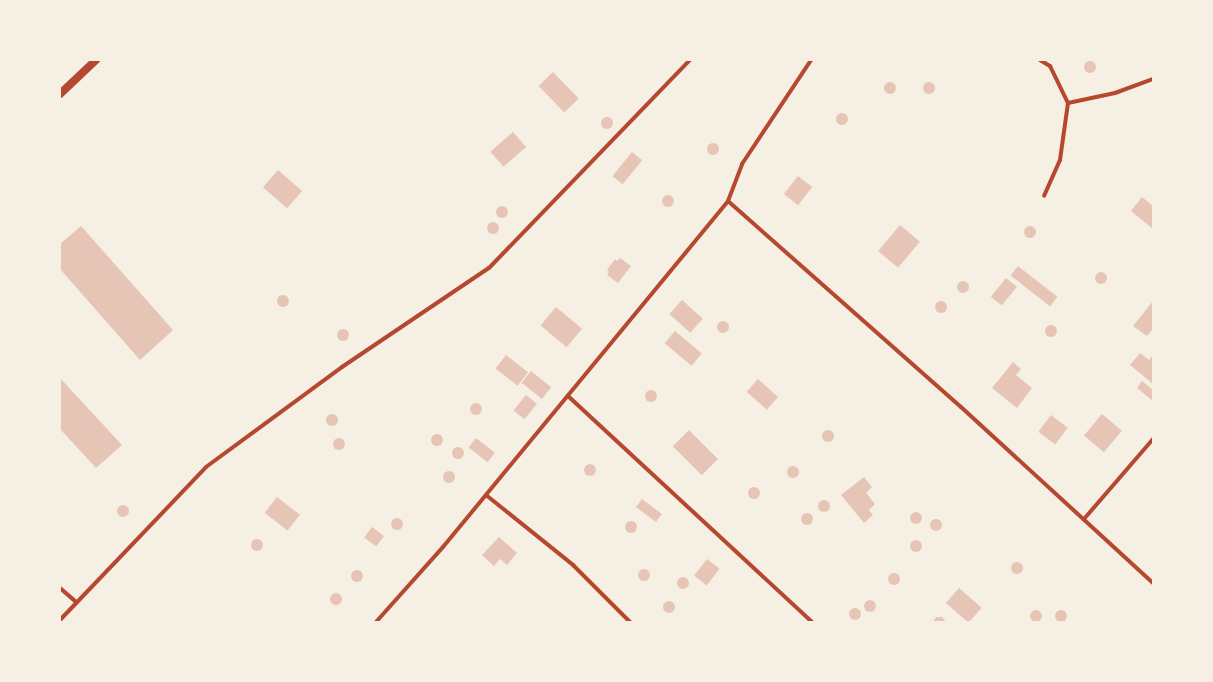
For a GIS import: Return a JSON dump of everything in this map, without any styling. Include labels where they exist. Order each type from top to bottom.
[{"type":"main road","points":[[60,94],[96,60]]},
{"type":"street","points":[[60,620],[75,601],[206,467],[342,367],[489,268],[690,60]]},
{"type":"street","points":[[376,622],[568,396],[728,201],[742,164],[811,60]]},
{"type":"street","points":[[1040,60],[1050,66],[1068,103],[1060,160],[1044,196]]},
{"type":"street","points":[[1068,103],[1115,93],[1153,79]]},
{"type":"street","points":[[728,201],[956,401],[1153,583]]},
{"type":"street","points":[[568,396],[812,622]]},
{"type":"street","points":[[1084,519],[1153,439]]},
{"type":"street","points":[[486,494],[573,565],[630,622]]},
{"type":"street","points":[[60,588],[75,601]]},
{"type":"building","points":[[1092,61],[1095,62],[1095,72],[1088,73],[1085,72],[1084,65],[1085,62]]},
{"type":"building","points":[[553,72],[579,99],[564,113],[539,86]]},
{"type":"building","points":[[892,82],[895,83],[895,93],[888,94],[885,93],[884,86],[885,83]]},
{"type":"building","points":[[931,82],[934,83],[934,93],[927,94],[924,93],[923,86],[924,83]]},
{"type":"building","points":[[844,113],[847,114],[847,124],[840,125],[837,124],[836,117],[837,114]]},
{"type":"building","points":[[609,117],[612,118],[612,128],[605,129],[602,128],[601,121],[602,118]]},
{"type":"building","points":[[513,132],[526,147],[503,167],[490,152]]},
{"type":"building","points":[[715,143],[718,144],[718,154],[711,155],[708,154],[707,147],[708,144]]},
{"type":"building","points":[[632,152],[642,160],[623,184],[612,176]]},
{"type":"building","points":[[278,170],[302,191],[287,208],[263,187]]},
{"type":"building","points":[[798,176],[812,187],[798,205],[784,194]]},
{"type":"building","points":[[670,195],[673,196],[673,206],[666,207],[663,206],[662,199],[663,196]]},
{"type":"building","points":[[1142,197],[1153,206],[1153,229],[1131,211]]},
{"type":"building","points":[[504,206],[507,207],[507,217],[500,218],[497,217],[496,210],[497,207]]},
{"type":"building","points":[[495,222],[498,223],[498,233],[491,234],[488,233],[487,226],[488,223]]},
{"type":"building","points":[[900,225],[920,242],[898,268],[878,251]]},
{"type":"building","points":[[81,226],[173,330],[140,360],[60,269],[60,244]]},
{"type":"building","points":[[1032,226],[1035,227],[1035,237],[1028,238],[1025,237],[1024,230],[1025,227]]},
{"type":"building","points":[[620,258],[631,266],[618,283],[607,275],[609,272],[607,270],[615,259],[617,261]]},
{"type":"building","points":[[1018,266],[1057,297],[1050,306],[1011,275]]},
{"type":"building","points":[[1103,272],[1106,273],[1106,283],[1099,284],[1096,283],[1095,276],[1096,273]]},
{"type":"building","points":[[1006,278],[1017,287],[1002,305],[991,297]]},
{"type":"building","points":[[965,281],[968,282],[968,292],[961,293],[958,292],[957,285],[958,282]]},
{"type":"building","points":[[285,295],[288,296],[288,306],[281,307],[278,306],[277,299],[278,296]]},
{"type":"building","points":[[682,300],[703,319],[690,333],[669,314]]},
{"type":"building","points":[[943,301],[946,302],[946,312],[939,313],[936,312],[935,305],[936,302]]},
{"type":"building","points":[[1153,301],[1153,329],[1147,336],[1133,326]]},
{"type":"building","points":[[556,307],[582,329],[567,347],[541,325]]},
{"type":"building","points":[[725,321],[728,322],[728,332],[721,333],[718,332],[717,325],[718,322]]},
{"type":"building","points":[[1053,325],[1056,326],[1056,336],[1049,337],[1046,336],[1045,329],[1046,326]]},
{"type":"building","points":[[345,329],[348,330],[348,340],[341,341],[338,340],[337,333],[338,330]]},
{"type":"building","points":[[675,331],[702,353],[692,366],[665,343]]},
{"type":"building","points":[[1140,353],[1149,360],[1153,355],[1153,384],[1130,365]]},
{"type":"building","points":[[506,355],[528,372],[518,386],[496,368]]},
{"type":"building","points":[[1013,362],[1021,369],[1016,375],[1032,388],[1017,408],[992,388]]},
{"type":"building","points":[[531,371],[551,387],[542,399],[522,383]]},
{"type":"building","points":[[60,378],[122,445],[96,468],[60,429]]},
{"type":"building","points":[[758,379],[778,397],[767,410],[747,392]]},
{"type":"building","points":[[1142,381],[1153,390],[1153,401],[1137,388]]},
{"type":"building","points":[[653,390],[656,391],[656,401],[649,402],[646,401],[645,394],[646,391]]},
{"type":"building","points":[[526,395],[537,404],[524,419],[513,411]]},
{"type":"building","points":[[478,403],[481,404],[481,414],[474,415],[471,414],[470,407],[471,404]]},
{"type":"building","points":[[334,414],[337,415],[337,425],[330,426],[327,425],[326,418],[327,415]]},
{"type":"building","points":[[1102,414],[1122,431],[1104,452],[1084,435]]},
{"type":"building","points":[[1051,415],[1068,428],[1055,444],[1038,432]]},
{"type":"building","points":[[689,430],[718,459],[702,475],[673,446]]},
{"type":"building","points":[[830,430],[833,431],[833,441],[826,442],[823,441],[822,434],[823,431]]},
{"type":"building","points":[[439,434],[442,435],[442,445],[435,446],[432,445],[431,438],[432,435]]},
{"type":"building","points":[[341,438],[344,439],[344,449],[337,450],[334,449],[333,442],[334,439]]},
{"type":"building","points":[[476,438],[495,453],[488,462],[469,447]]},
{"type":"building","points":[[460,447],[463,448],[463,458],[456,459],[453,458],[452,451],[453,448]]},
{"type":"building","points":[[592,464],[595,465],[595,475],[588,476],[585,475],[584,468],[585,465]]},
{"type":"building","points":[[795,466],[798,467],[798,477],[791,478],[788,477],[787,470],[788,467]]},
{"type":"building","points":[[451,471],[454,472],[454,482],[447,483],[444,482],[443,475],[444,472]]},
{"type":"building","points":[[864,477],[872,487],[866,493],[875,504],[869,510],[873,515],[864,523],[841,495]]},
{"type":"building","points":[[756,487],[759,488],[759,498],[752,499],[749,498],[748,491],[749,488]]},
{"type":"building","points":[[277,497],[300,515],[288,531],[265,513]]},
{"type":"building","points":[[642,499],[662,514],[656,522],[636,507]]},
{"type":"building","points":[[826,500],[829,501],[829,511],[822,512],[819,511],[818,504],[819,501]]},
{"type":"building","points":[[125,505],[128,506],[128,516],[121,517],[118,516],[117,509],[118,506]]},
{"type":"building","points":[[918,512],[921,513],[921,523],[914,524],[911,523],[910,516],[911,513]]},
{"type":"building","points":[[809,513],[812,514],[812,524],[805,525],[802,524],[801,517],[802,514]]},
{"type":"building","points":[[399,518],[402,519],[402,529],[395,530],[392,529],[391,522],[392,519]]},
{"type":"building","points":[[938,519],[941,520],[941,530],[934,531],[931,530],[930,523],[931,520]]},
{"type":"building","points":[[633,521],[636,522],[636,532],[629,533],[626,532],[625,525],[626,522]]},
{"type":"building","points":[[372,527],[384,536],[376,546],[364,537]]},
{"type":"building","points":[[499,537],[517,553],[507,565],[500,559],[494,566],[482,555]]},
{"type":"building","points":[[259,539],[262,540],[262,550],[255,551],[252,550],[251,543],[252,540]]},
{"type":"building","points":[[918,540],[921,541],[921,551],[914,552],[911,551],[910,544],[911,541]]},
{"type":"building","points":[[707,559],[720,569],[707,585],[694,576]]},
{"type":"building","points":[[1019,562],[1022,563],[1022,573],[1015,574],[1012,573],[1011,566],[1012,563]]},
{"type":"building","points":[[646,569],[649,570],[649,580],[642,581],[639,580],[638,573],[639,570]]},
{"type":"building","points":[[359,570],[362,571],[362,581],[355,582],[352,581],[351,574],[352,571]]},
{"type":"building","points":[[896,573],[899,574],[899,584],[892,585],[889,584],[888,577],[889,574]]},
{"type":"building","points":[[685,577],[688,578],[688,588],[681,589],[678,588],[677,581],[678,578]]},
{"type":"building","points":[[959,588],[982,608],[968,622],[946,603]]},
{"type":"building","points":[[338,593],[341,594],[341,604],[334,605],[331,604],[330,597],[331,594]]},
{"type":"building","points":[[872,600],[875,601],[875,611],[868,612],[865,611],[864,604],[865,601]]},
{"type":"building","points":[[671,601],[674,602],[674,612],[667,613],[664,612],[663,605],[664,602]]},
{"type":"building","points":[[857,608],[860,609],[860,619],[853,620],[850,619],[849,612],[850,609]]},
{"type":"building","points":[[1034,610],[1038,610],[1042,616],[1038,622],[1034,622],[1030,618],[1030,614]]},
{"type":"building","points":[[1059,610],[1063,610],[1067,616],[1063,622],[1059,622],[1055,618],[1055,614]]},
{"type":"building","points":[[936,617],[942,617],[946,622],[933,622]]}]
